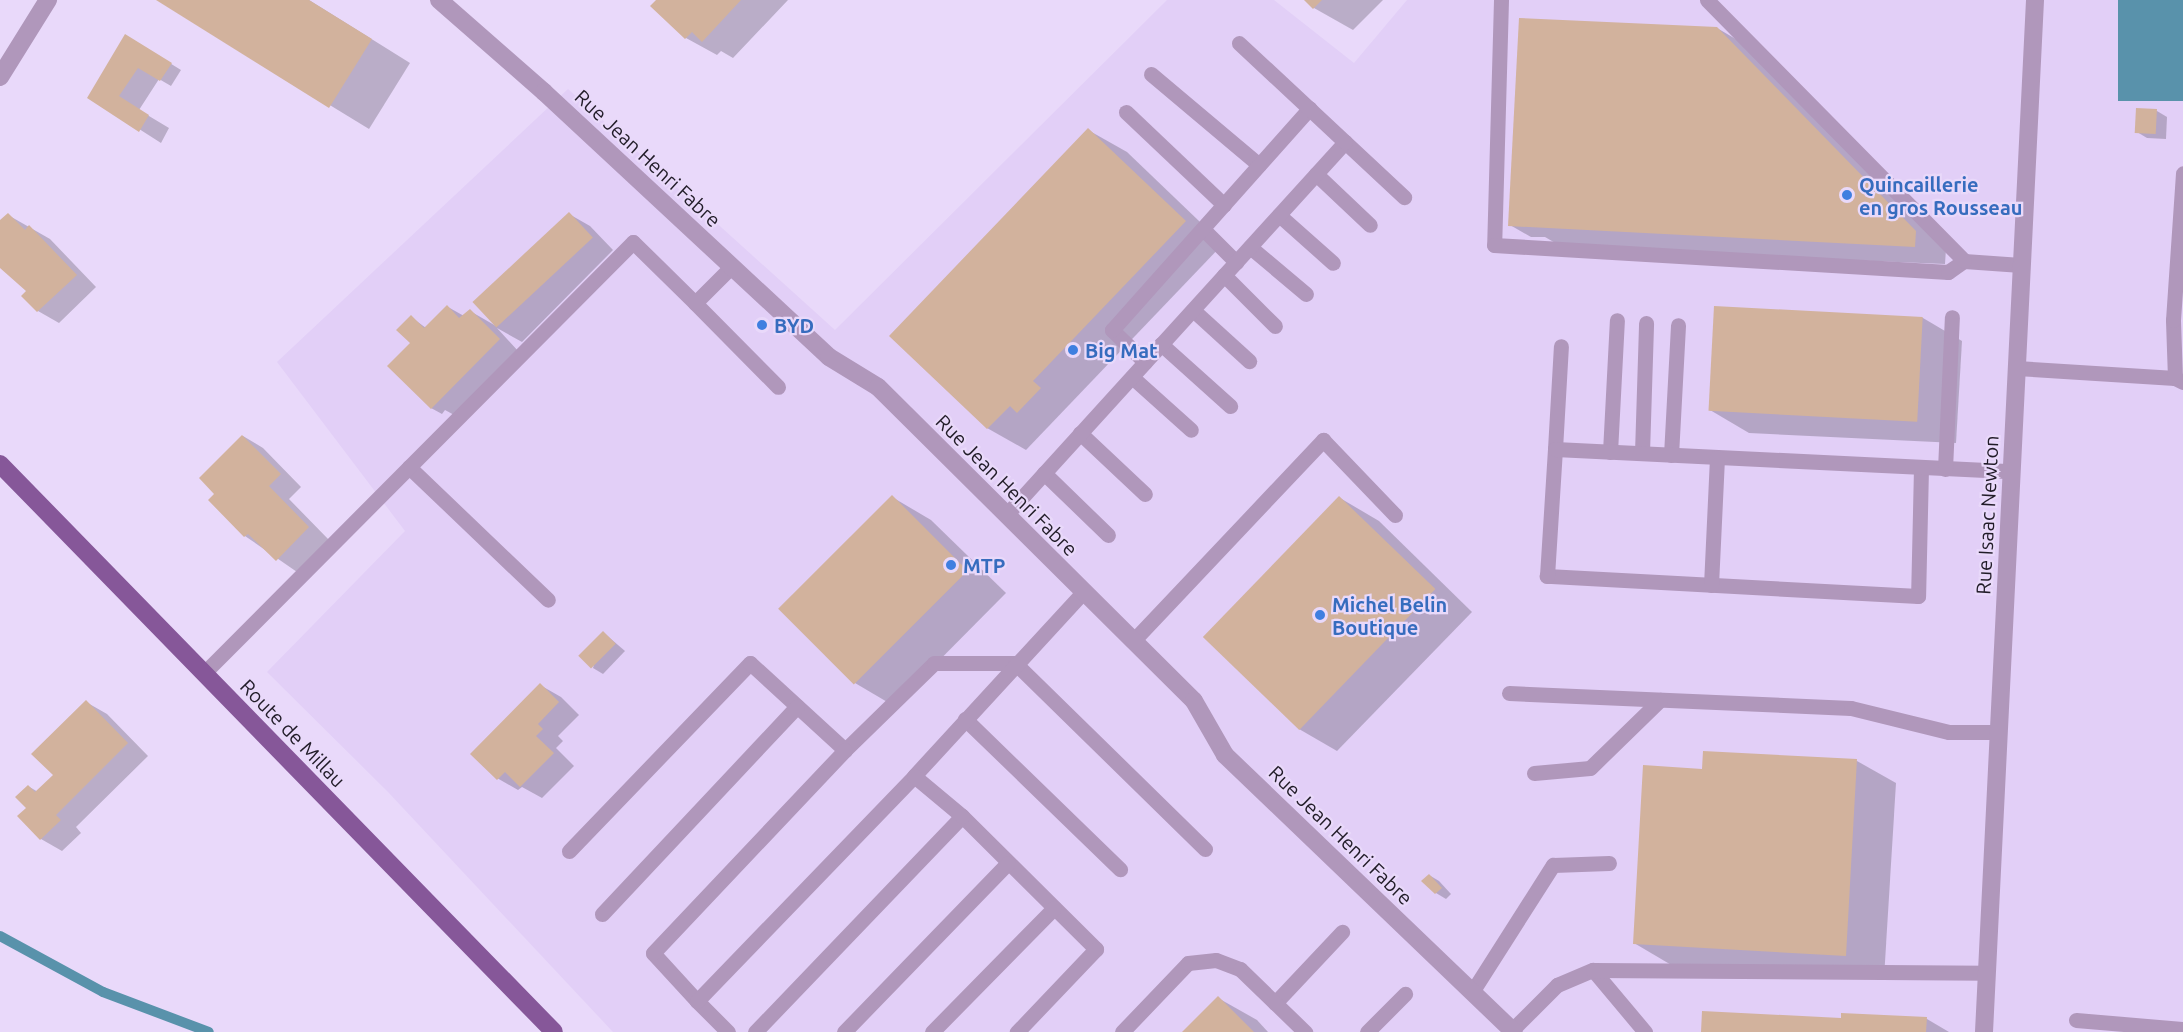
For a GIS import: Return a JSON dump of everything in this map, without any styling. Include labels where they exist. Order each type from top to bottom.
[{"type":"main road","name":"Route de Millau","points":[[0,464],[554,1032]]},
{"type":"street","points":[[0,78],[48,0]]},
{"type":"street","name":"Rue Jean Henri Fabre","points":[[439,0],[544,92],[829,357],[878,387],[1194,701],[1225,755],[1513,1031]]},
{"type":"street","name":"Rue Isaac Newton","points":[[1984,1032],[2035,0]]},
{"type":"lane","points":[[1501,0],[1494,245],[1948,272],[1964,261],[2021,266]]},
{"type":"lane","points":[[1707,0],[1964,261]]},
{"type":"lane","points":[[1239,43],[1404,197]]},
{"type":"lane","points":[[1151,74],[1259,165]]},
{"type":"lane","points":[[1145,362],[1112,330],[1310,108]]},
{"type":"lane","points":[[1126,112],[1224,205]]},
{"type":"lane","points":[[1006,515],[1345,142]]},
{"type":"lane","points":[[1316,174],[1370,225]]},
{"type":"lane","points":[[2016,368],[2179,380],[2173,320],[2183,174]]},
{"type":"lane","points":[[1279,215],[1333,263]]},
{"type":"lane","points":[[1203,229],[1236,262]]},
{"type":"lane","points":[[204,673],[633,242],[778,387]]},
{"type":"lane","points":[[1250,247],[1306,294]]},
{"type":"lane","points":[[695,303],[731,267]]},
{"type":"lane","points":[[1224,275],[1275,326]]},
{"type":"lane","points":[[1193,310],[1249,361]]},
{"type":"lane","points":[[1945,469],[1952,317]]},
{"type":"lane","points":[[1610,452],[1617,320]]},
{"type":"lane","points":[[1642,453],[1646,323]]},
{"type":"lane","points":[[1671,455],[1678,325]]},
{"type":"lane","points":[[1161,344],[1230,406]]},
{"type":"lane","points":[[1561,346],[1547,576],[1918,596],[1921,468]]},
{"type":"lane","points":[[1132,377],[1191,430]]},
{"type":"lane","points":[[1080,433],[1145,494]]},
{"type":"lane","points":[[1133,641],[1323,440],[1395,516]]},
{"type":"lane","points":[[1555,449],[2011,471]]},
{"type":"lane","points":[[1711,585],[1717,457]]},
{"type":"lane","points":[[409,467],[548,600]]},
{"type":"lane","points":[[1044,473],[1108,535]]},
{"type":"lane","points":[[697,1001],[914,776],[1015,663],[1083,592]]},
{"type":"lane","points":[[569,851],[750,663],[845,750]]},
{"type":"lane","points":[[728,1032],[653,953],[845,750],[934,663],[1015,663],[1205,849]]},
{"type":"lane","points":[[1509,693],[1851,708],[1949,732],[1998,732]]},
{"type":"lane","points":[[1534,773],[1590,768],[1660,700]]},
{"type":"lane","points":[[602,914],[798,706]]},
{"type":"lane","points":[[965,719],[1120,869]]},
{"type":"lane","points":[[914,776],[962,816],[1096,949],[1017,1032]]},
{"type":"lane","points":[[755,1032],[962,816]]},
{"type":"lane","points":[[844,1032],[1008,863]]},
{"type":"lane","points":[[1472,992],[1553,865],[1609,863]]},
{"type":"lane","points":[[932,1032],[1054,908]]},
{"type":"lane","points":[[1275,1003],[1342,932]]},
{"type":"lane","points":[[1122,1032],[1188,963],[1216,960],[1240,969],[1305,1032]]},
{"type":"lane","points":[[1593,970],[1645,1032]]},
{"type":"lane","points":[[1513,1031],[1557,985],[1593,970],[1986,973]]},
{"type":"lane","points":[[1367,1032],[1405,994]]},
{"type":"lane","points":[[2076,1020],[2183,1029]]},
{"type":"shaded area","points":[[1167,0],[1274,0],[1354,63],[1407,0],[2183,0],[2183,1032],[613,1032],[388,792],[267,672],[405,531],[277,362],[568,89],[835,330]]},
{"type":"water","points":[[2118,0],[2183,0],[2183,101],[2118,101]]},
{"type":"building","points":[[156,0],[309,0],[372,39],[329,108]]},
{"type":"building","points":[[656,0],[741,0],[702,42],[692,32],[685,39],[650,6]]},
{"type":"building","points":[[1304,0],[1322,0],[1313,9]]},
{"type":"building","points":[[1519,18],[1717,27],[1916,231],[1915,247],[1508,226]]},
{"type":"building","points":[[125,34],[172,63],[160,81],[138,68],[119,96],[149,115],[139,132],[87,98]]},
{"type":"building","points":[[2136,108],[2157,109],[2156,134],[2135,133]]},
{"type":"building","points":[[1088,128],[1186,221],[1033,381],[1041,388],[1017,413],[1010,406],[987,429],[889,336]]},
{"type":"building","points":[[569,212],[593,238],[496,328],[472,302]]},
{"type":"building","points":[[8,213],[25,230],[29,225],[77,275],[37,312],[21,296],[26,291],[0,268],[0,220]]},
{"type":"building","points":[[447,305],[459,318],[470,309],[500,339],[431,409],[387,366],[410,343],[396,330],[411,315],[424,328]]},
{"type":"building","points":[[1714,306],[1923,317],[1917,422],[1709,411]]},
{"type":"building","points":[[242,435],[281,474],[269,486],[309,527],[276,561],[248,534],[244,537],[208,500],[214,494],[199,478]]},
{"type":"building","points":[[892,495],[968,571],[854,685],[778,609]]},
{"type":"building","name":"Michel Belin Boutique","points":[[1339,496],[1435,589],[1299,730],[1203,637]]},
{"type":"building","points":[[603,631],[616,644],[591,668],[578,656]]},
{"type":"building","points":[[540,683],[559,702],[538,724],[543,729],[536,736],[554,753],[520,787],[505,772],[497,780],[470,754]]},
{"type":"building","points":[[86,700],[128,743],[56,815],[61,820],[40,840],[17,816],[26,808],[15,797],[28,785],[35,792],[53,775],[31,754]]},
{"type":"building","points":[[1703,751],[1857,759],[1846,956],[1633,944],[1643,765],[1702,769]]},
{"type":"building","points":[[1429,874],[1442,888],[1435,894],[1421,881]]},
{"type":"building","points":[[1218,996],[1254,1032],[1182,1032]]},
{"type":"building","points":[[1702,1011],[1841,1018],[1841,1013],[1927,1017],[1926,1032],[1701,1032]]},
{"type":"waterway","points":[[0,936],[103,992],[209,1032]]},
{"type":"place","name":"Quincaillerie en gros Rousseau","points":[[1847,195]]},
{"type":"place","name":"BYD","points":[[762,325]]},
{"type":"place","name":"Big Mat","points":[[1073,350]]},
{"type":"place","name":"MTP","points":[[951,565]]},
{"type":"place","name":"Michel Belin Boutique","points":[[1320,615]]}]
